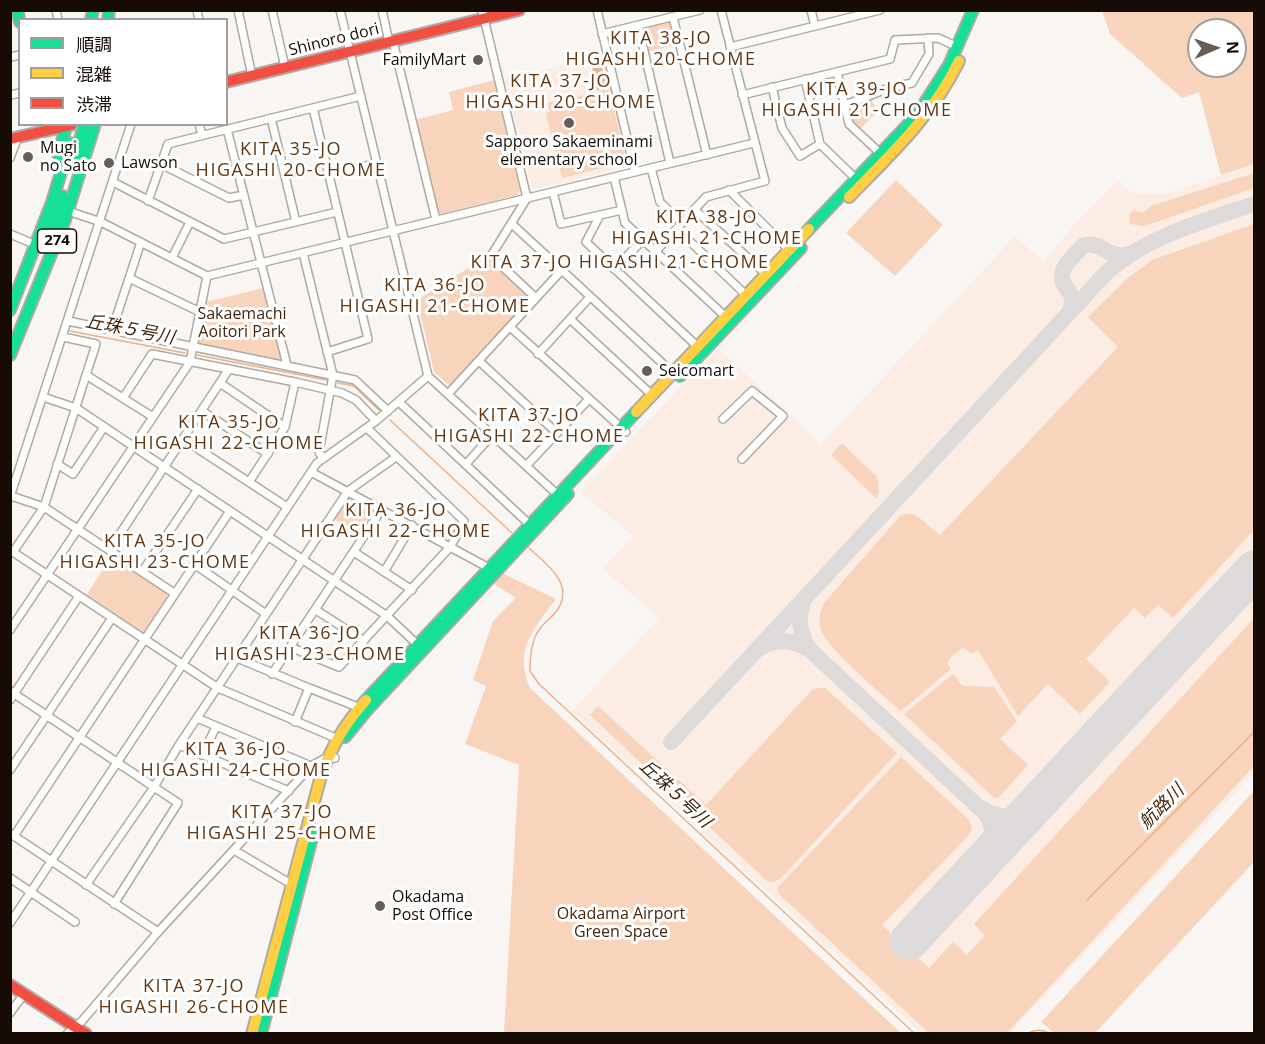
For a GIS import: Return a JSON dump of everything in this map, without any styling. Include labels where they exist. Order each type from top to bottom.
[{"type":"main road","name":"Shinoro dori","points":[[228,81],[391,41],[483,15],[519,10]]},
{"type":"main road","points":[[791,253],[916,115],[934,92],[950,66],[973,10]]},
{"type":"main road","points":[[252,1034],[321,772],[340,740],[363,709],[420,647],[728,319],[929,111],[956,70],[980,10]]},
{"type":"main road","points":[[16,138],[66,126]]},
{"type":"main road","points":[[10,310],[52,202],[70,126]]},
{"type":"main road","name":"274","points":[[10,289],[70,126]]},
{"type":"main road","points":[[10,333],[39,266],[83,126]]},
{"type":"main road","name":"274","points":[[10,356],[68,212],[94,126]]},
{"type":"main road","points":[[624,430],[652,395],[675,375],[697,346],[728,319],[746,295],[768,277]]},
{"type":"main road","points":[[420,647],[529,524],[561,497]]},
{"type":"main road","points":[[261,1034],[331,758]]},
{"type":"main road","points":[[10,985],[71,1030],[86,1034]]},
{"type":"street","points":[[238,10],[252,75]]},
{"type":"street","points":[[272,10],[285,67]]},
{"type":"street","points":[[340,10],[428,375],[561,497]]},
{"type":"street","points":[[382,10],[436,220]]},
{"type":"street","points":[[597,10],[635,172]]},
{"type":"street","points":[[602,34],[700,10]]},
{"type":"street","points":[[656,251],[706,197],[765,181],[721,11],[730,10]]},
{"type":"street","points":[[811,10],[815,26]]},
{"type":"street","points":[[730,47],[815,26],[852,14],[880,10]]},
{"type":"street","points":[[483,15],[527,198],[491,256],[536,298]]},
{"type":"street","points":[[674,17],[708,154]]},
{"type":"street","points":[[638,26],[670,163]]},
{"type":"street","points":[[844,105],[889,88],[912,83],[929,54],[928,38]]},
{"type":"street","points":[[742,94],[890,59],[895,40],[938,38],[958,46]]},
{"type":"street","points":[[837,72],[849,124],[880,153]]},
{"type":"street","points":[[805,79],[820,144],[856,179]]},
{"type":"street","points":[[772,87],[782,129],[800,156],[820,144]]},
{"type":"street","points":[[148,201],[168,144],[361,96]]},
{"type":"street","points":[[313,108],[368,339],[327,352]]},
{"type":"street","points":[[271,118],[296,222]]},
{"type":"street","points":[[130,126],[11,496],[44,507],[174,593]]},
{"type":"street","points":[[200,126],[202,135]]},
{"type":"street","points":[[227,129],[287,365]]},
{"type":"street","points":[[10,158],[16,138]]},
{"type":"street","points":[[68,212],[101,222],[207,276],[754,143]]},
{"type":"street","points":[[330,175],[377,163]]},
{"type":"street","points":[[161,164],[229,198],[244,195]]},
{"type":"street","points":[[651,168],[660,202],[679,226],[746,295]]},
{"type":"street","points":[[614,177],[625,223],[728,319]]},
{"type":"street","points":[[113,182],[224,239],[337,212]]},
{"type":"street","points":[[729,190],[791,253]]},
{"type":"street","points":[[553,192],[561,224],[622,210]]},
{"type":"street","points":[[694,209],[768,277]]},
{"type":"street","points":[[600,215],[586,242],[697,346]]},
{"type":"street","points":[[172,258],[190,222]]},
{"type":"street","points":[[512,224],[675,375]]},
{"type":"street","points":[[10,234],[29,242]]},
{"type":"street","points":[[614,269],[643,240]]},
{"type":"street","points":[[112,330],[141,242]]},
{"type":"street","points":[[303,253],[333,375],[319,452],[322,459]]},
{"type":"street","points":[[448,394],[561,271]]},
{"type":"street","points":[[10,630],[190,362],[207,276]]},
{"type":"street","points":[[129,278],[200,312]]},
{"type":"street","points":[[538,354],[590,297]]},
{"type":"street","points":[[570,319],[652,395]]},
{"type":"street","points":[[68,321],[355,380],[388,411]]},
{"type":"street","points":[[510,327],[588,400],[624,430]]},
{"type":"street","points":[[63,337],[96,344],[44,507],[12,551],[218,688],[340,740]]},
{"type":"street","points":[[123,398],[152,354],[295,381],[342,393],[356,400],[376,421]]},
{"type":"street","points":[[479,361],[556,433]]},
{"type":"street","points":[[110,549],[229,369]]},
{"type":"street","points":[[86,375],[153,417]]},
{"type":"street","points":[[10,923],[310,472],[322,459],[376,421],[428,375]]},
{"type":"street","points":[[249,483],[285,427],[295,381]]},
{"type":"street","points":[[220,383],[285,427]]},
{"type":"street","points":[[723,419],[752,391],[783,416],[742,459]]},
{"type":"street","points":[[43,397],[76,408],[387,616],[420,647]]},
{"type":"street","points":[[526,466],[588,400]]},
{"type":"street","points":[[399,402],[529,524]]},
{"type":"street","points":[[202,411],[268,454]]},
{"type":"street","points":[[57,464],[73,474],[104,427]]},
{"type":"street","points":[[290,647],[339,667],[451,546],[464,521],[367,428]]},
{"type":"street","points":[[466,464],[493,434]]},
{"type":"street","points":[[183,439],[287,507]]},
{"type":"street","points":[[86,885],[154,787],[196,718],[348,491],[396,457]]},
{"type":"street","points":[[310,472],[489,568]]},
{"type":"street","points":[[142,572],[198,489]]},
{"type":"street","points":[[272,674],[382,509]]},
{"type":"street","points":[[159,932],[12,835],[230,511]]},
{"type":"street","points":[[384,572],[412,525]]},
{"type":"street","points":[[354,552],[412,590]]},
{"type":"street","points":[[194,564],[266,614]]},
{"type":"street","points":[[79,596],[12,695],[47,715],[178,803],[114,904]]},
{"type":"street","points":[[316,610],[364,641]]},
{"type":"street","points":[[10,770],[112,618]]},
{"type":"street","points":[[237,658],[363,709]]},
{"type":"street","points":[[295,722],[309,688]]},
{"type":"street","points":[[196,718],[311,766]]},
{"type":"street","points":[[202,755],[216,727]]},
{"type":"street","points":[[179,745],[289,791]]},
{"type":"street","points":[[71,1030],[311,766],[331,758]]},
{"type":"street","points":[[234,850],[291,884]]},
{"type":"street","points":[[10,878],[75,922]]},
{"type":"street","points":[[10,1013],[24,994]]},
{"type":"shaded area","name":"Sapporo Sakaeminami elementary school","points":[[606,55],[631,166],[533,189],[505,80]]},
{"type":"shaded area","points":[[600,60],[607,88],[597,90],[591,62]]},
{"type":"shaded area","points":[[1254,164],[1254,773],[1010,1033],[921,1033],[572,711],[659,618],[603,569],[633,536],[580,492],[718,348],[821,444],[1015,236],[1043,262],[1076,223],[1118,181],[1134,194],[1168,193]]},
{"type":"green space","points":[[1102,11],[1254,11],[1254,164],[1221,175],[1199,92],[1182,98],[1110,34]]},
{"type":"green space","points":[[669,21],[677,45],[647,52],[642,32],[644,28]]},
{"type":"green space","points":[[494,80],[520,191],[518,195],[441,214],[437,212],[415,120],[453,110],[449,92]]},
{"type":"green space","points":[[609,89],[626,162],[562,178],[546,113],[550,112],[548,103]]},
{"type":"green space","points":[[871,99],[877,112],[860,129],[852,121],[850,106]]},
{"type":"green space","points":[[1254,173],[1254,188],[1145,226],[1130,224],[1129,215],[1134,210],[1143,213],[1151,206]]},
{"type":"green space","points":[[896,180],[943,225],[895,276],[846,233]]},
{"type":"green space","points":[[1254,224],[1254,530],[1173,618],[1158,605],[1145,618],[1134,608],[1086,659],[1110,682],[1080,714],[1048,684],[1018,716],[978,650],[972,654],[963,647],[951,657],[947,664],[951,669],[901,711],[857,672],[826,639],[820,623],[824,603],[901,515],[912,514],[940,535],[1118,347],[1088,317],[1128,278],[1152,260]]},
{"type":"green space","points":[[488,256],[531,299],[452,385],[449,385],[434,372],[417,300]]},
{"type":"green space","name":"Sakaemachi Aoitori Park","points":[[263,288],[281,359],[279,361],[201,345],[199,342],[206,302]]},
{"type":"green space","points":[[842,443],[877,477],[879,492],[877,499],[831,455]]},
{"type":"green space","points":[[349,495],[376,509],[360,535],[334,519]]},
{"type":"green space","points":[[111,557],[167,594],[167,598],[144,632],[86,596]]},
{"type":"green space","name":"Okadama Airport Green Space","points":[[502,573],[556,599],[528,640],[524,662],[530,688],[901,1033],[504,1033],[519,765],[465,744],[486,686],[473,680],[493,621],[516,598],[493,583]]},
{"type":"green space","points":[[1254,618],[1254,766],[1007,1033],[929,1033],[779,894],[777,889],[780,885],[901,757],[969,820],[972,829],[968,836],[882,925],[929,968],[953,942],[967,955],[985,935],[974,924]]},
{"type":"green space","points":[[953,674],[963,686],[994,687],[1017,721],[1000,739],[1028,765],[999,797],[995,798],[991,795],[904,714]]},
{"type":"green space","points":[[816,688],[825,688],[897,753],[780,879],[773,882],[767,881],[590,715],[598,706],[706,805]]},
{"type":"green space","points":[[1254,791],[1254,862],[1095,1033],[1054,1033],[1041,1022]]},
{"type":"waterway","name":"丘珠５号川","points":[[70,331],[185,353]]},
{"type":"waterway","name":"丘珠５号川","points":[[197,355],[327,380]]},
{"type":"waterway","name":"丘珠５号川","points":[[338,383],[354,386],[379,410]]},
{"type":"waterway","name":"丘珠５号川","points":[[390,420],[512,533]]},
{"type":"waterway","name":"丘珠５号川","points":[[529,548],[556,575],[563,591],[558,609],[541,627],[533,644],[530,671],[539,684],[915,1034]]},
{"type":"waterway","name":"航路川","points":[[1087,900],[1254,732]]},
{"type":"waterway","name":"丘珠５号川","points":[[1026,1034],[1039,1030],[1051,1034]]},
{"type":"taxiway","points":[[984,861],[990,850],[992,838],[991,826],[986,814],[810,650],[803,638],[800,625],[800,613],[804,599],[1107,272],[1141,248],[1159,239],[1254,204]]},
{"type":"taxiway","points":[[1070,312],[1073,298],[1063,282],[1063,272],[1068,262],[1084,245],[1097,246],[1116,255],[1129,254]]},
{"type":"taxiway","points":[[671,742],[803,600]]},
{"type":"taxiway","points":[[760,648],[785,641],[810,650]]},
{"type":"taxiway","points":[[981,808],[996,815],[1009,817],[1016,816],[1036,805]]},
{"type":"runway","points":[[909,941],[1254,570]]},
{"type":"traffic: fast","points":[[17,10],[19,18]]},
{"type":"traffic: fast","points":[[91,18],[93,10]]},
{"type":"traffic: fast","points":[[108,18],[109,10]]},
{"type":"traffic: fast","points":[[809,229],[917,115],[949,65],[973,10]]},
{"type":"traffic: fast","points":[[58,154],[66,126]]},
{"type":"traffic: fast","points":[[75,160],[84,126]]},
{"type":"traffic: fast","points":[[10,355],[65,220],[94,126]]},
{"type":"traffic: fast","points":[[10,310],[52,202],[70,143]]},
{"type":"traffic: fast","points":[[49,237],[63,196]]},
{"type":"traffic: fast","points":[[680,376],[801,248]]},
{"type":"traffic: fast","points":[[366,700],[636,412]]},
{"type":"traffic: fast","points":[[345,737],[367,710],[568,494]]},
{"type":"traffic: fast","points":[[261,1034],[314,830]]},
{"type":"traffic: slow","points":[[849,197],[924,117],[959,61]]},
{"type":"traffic: slow","points":[[636,412],[809,229]]},
{"type":"traffic: slow","points":[[252,1034],[322,772],[341,734],[366,700]]},
{"type":"traffic: jam","points":[[228,82],[519,10]]},
{"type":"traffic: jam","points":[[10,139],[67,126]]},
{"type":"traffic: jam","points":[[10,985],[86,1034]]},
{"type":"place","name":"FamilyMart","points":[[478,60]]},
{"type":"place","name":"Sapporo Sakaeminami elementary school","points":[[569,123]]},
{"type":"place","name":"Mugi no Sato","points":[[28,157]]},
{"type":"place","name":"Lawson","points":[[109,163]]},
{"type":"place","name":"Seicomart","points":[[647,371]]},
{"type":"place","name":"Okadama Post Office","points":[[380,906]]},
{"type":"district","name":"KITA 38-JO HIGASHI 20-CHOME","points":[[661,49]]},
{"type":"district","name":"KITA 37-JO HIGASHI 20-CHOME","points":[[561,92]]},
{"type":"district","name":"KITA 39-JO HIGASHI 21-CHOME","points":[[857,100]]},
{"type":"district","name":"KITA 35-JO HIGASHI 20-CHOME","points":[[291,160]]},
{"type":"district","name":"KITA 38-JO HIGASHI 21-CHOME","points":[[707,228]]},
{"type":"district","name":"KITA 37-JO HIGASHI 21-CHOME","points":[[620,263]]},
{"type":"district","name":"KITA 36-JO HIGASHI 21-CHOME","points":[[435,296]]},
{"type":"district","name":"KITA 37-JO HIGASHI 22-CHOME","points":[[529,426]]},
{"type":"district","name":"KITA 35-JO HIGASHI 22-CHOME","points":[[229,433]]},
{"type":"district","name":"KITA 36-JO HIGASHI 22-CHOME","points":[[396,521]]},
{"type":"district","name":"KITA 35-JO HIGASHI 23-CHOME","points":[[155,552]]},
{"type":"district","name":"KITA 36-JO HIGASHI 23-CHOME","points":[[310,644]]},
{"type":"district","name":"KITA 36-JO HIGASHI 24-CHOME","points":[[236,760]]},
{"type":"district","name":"KITA 37-JO HIGASHI 25-CHOME","points":[[282,823]]},
{"type":"district","name":"KITA 37-JO HIGASHI 26-CHOME","points":[[194,997]]}]
